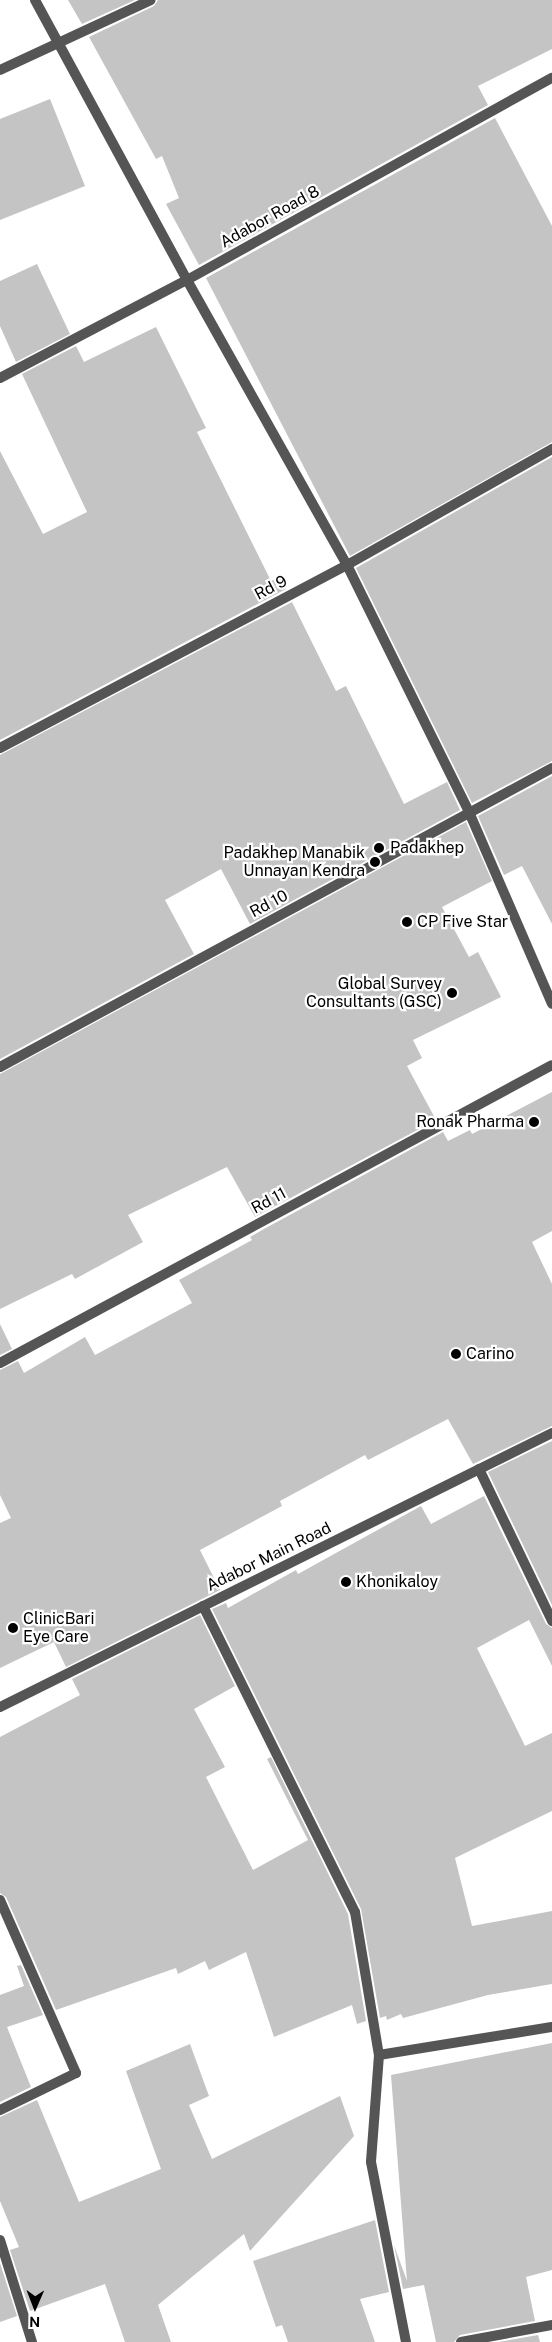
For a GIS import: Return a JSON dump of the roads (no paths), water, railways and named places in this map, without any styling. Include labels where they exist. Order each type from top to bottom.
[{"type":"street","points":[[35,0],[187,280],[347,564],[469,812],[552,1004]]},
{"type":"street","points":[[0,70],[151,0]]},
{"type":"street","name":"Adabor Road 8","points":[[0,378],[187,280],[552,78]]},
{"type":"street","name":"Rd 9","points":[[0,748],[347,564],[552,449]]},
{"type":"street","name":"Rd 10","points":[[0,1067],[552,768]]},
{"type":"street","name":"Rd 11","points":[[0,1363],[552,1065]]},
{"type":"street","name":"Adabor Main Road","points":[[0,1707],[552,1433]]},
{"type":"street","points":[[479,1469],[552,1621]]},
{"type":"street","points":[[203,1606],[355,1912],[379,2055],[371,2162],[406,2342]]},
{"type":"street","points":[[0,1900],[76,2073],[0,2110]]},
{"type":"street","points":[[379,2055],[552,2027]]},
{"type":"street","points":[[0,2240],[32,2342]]},
{"type":"street","points":[[461,2342],[552,2325]]},
{"type":"place","name":"Padakhep","points":[[379,848]]},
{"type":"place","name":"Padakhep Manabik Unnayan Kendra","points":[[375,862]]},
{"type":"place","name":"CP Five Star","points":[[407,922]]},
{"type":"place","name":"Global Survey Consultants (GSC)","points":[[452,993]]},
{"type":"place","name":"Ronak Pharma","points":[[534,1122]]},
{"type":"place","name":"Carino","points":[[456,1354]]},
{"type":"place","name":"Khonikaloy","points":[[346,1582]]},
{"type":"place","name":"ClinicBari Eye Care","points":[[13,1628]]}]
